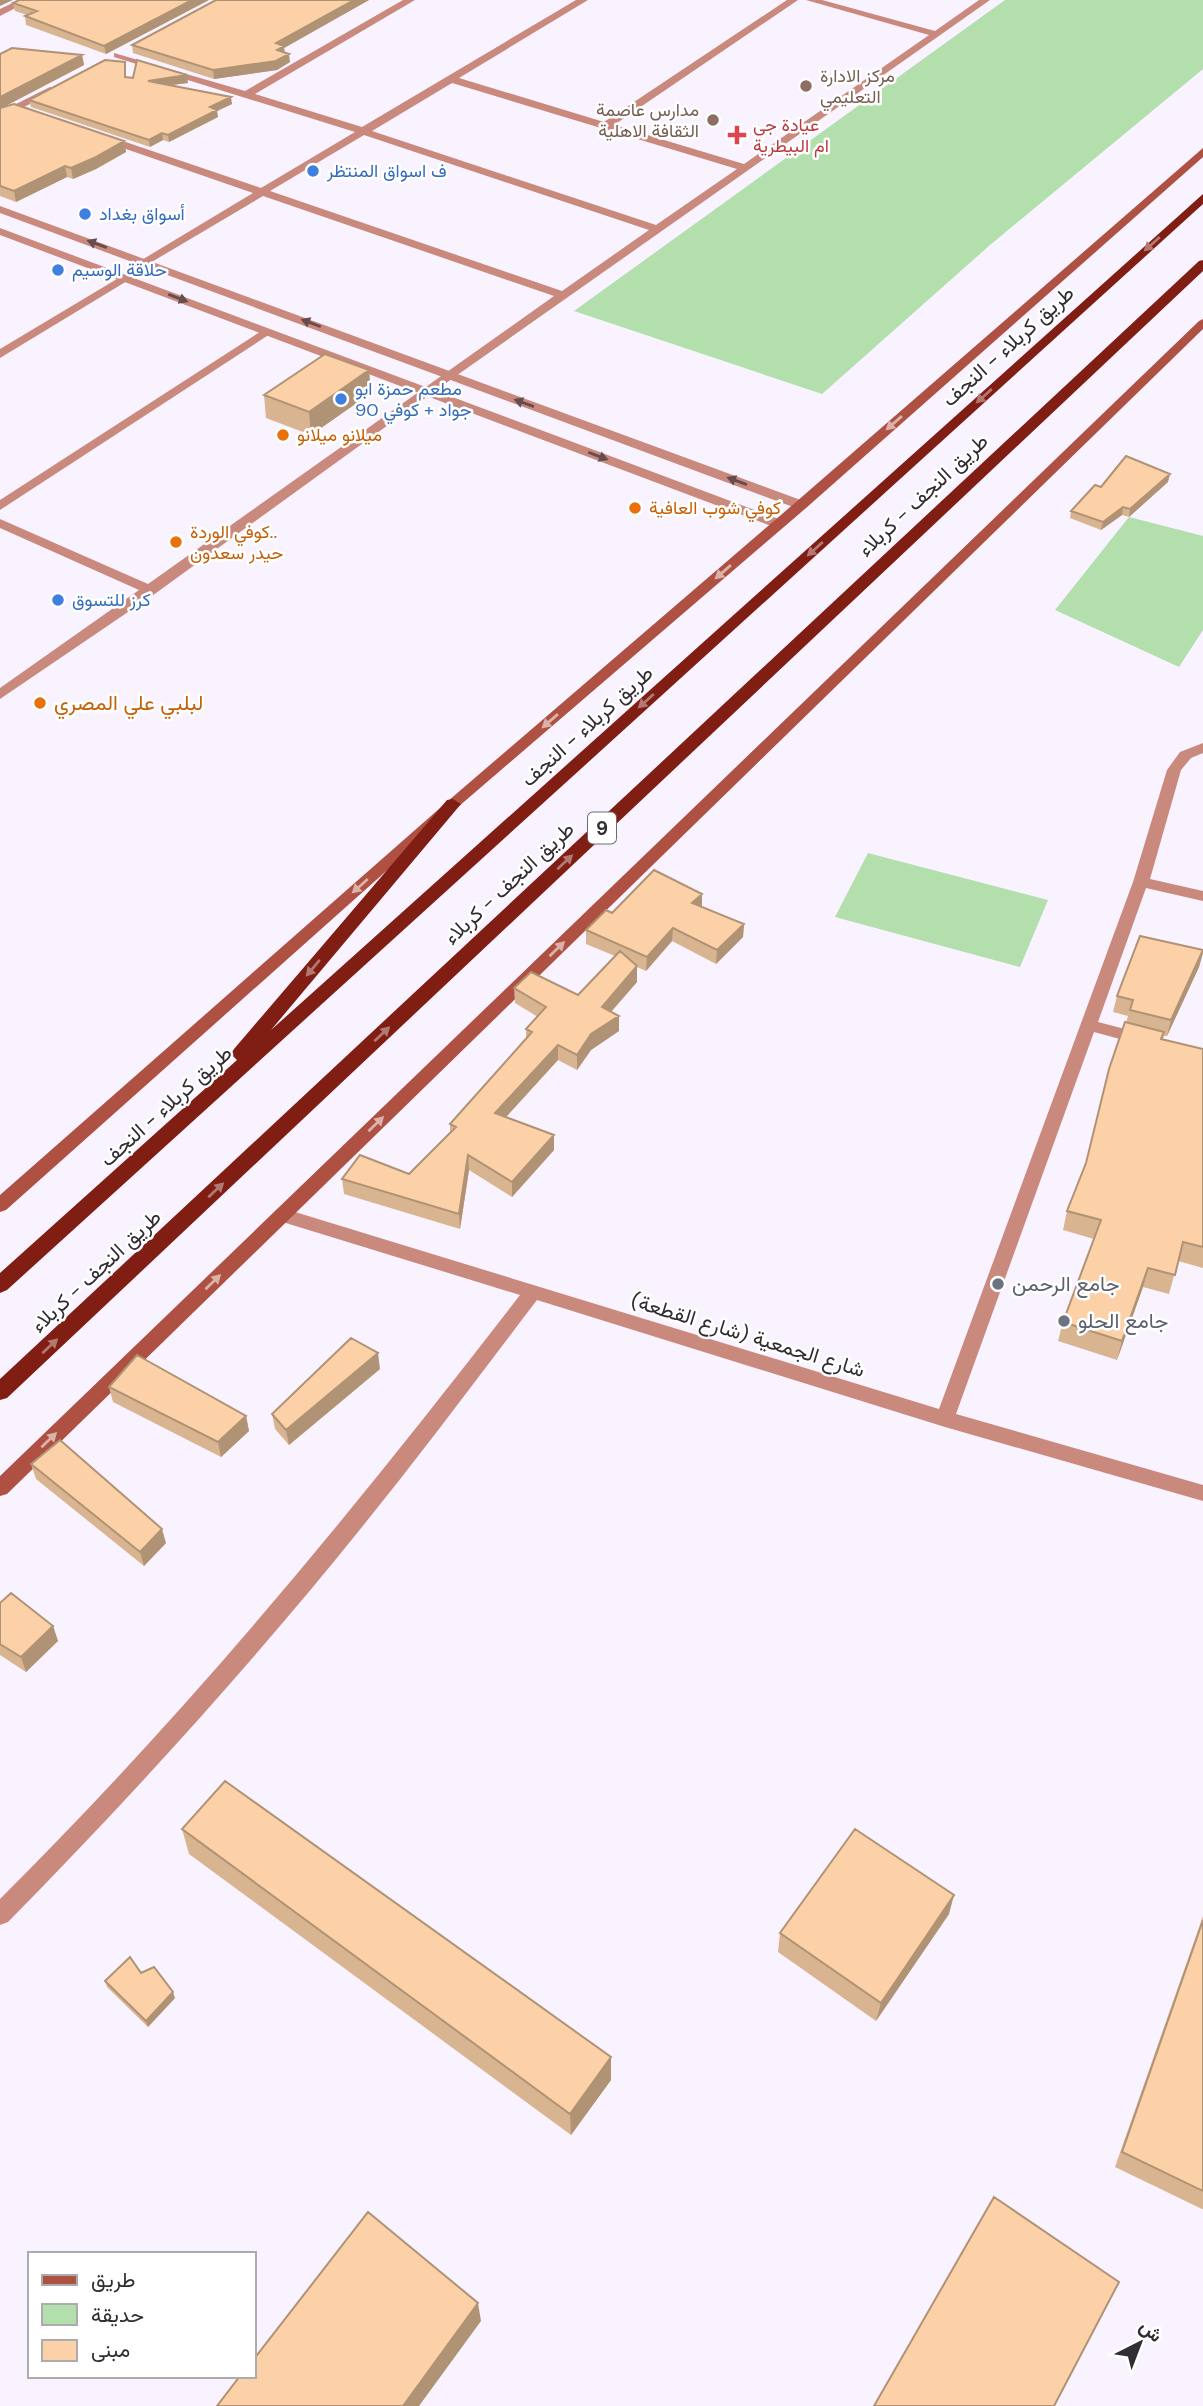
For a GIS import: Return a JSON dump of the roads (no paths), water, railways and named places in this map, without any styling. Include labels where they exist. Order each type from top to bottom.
[{"type":"highway","name":"طريق کربلاء - النجف","points":[[0,1286],[1203,198]]},
{"type":"highway","name":"طريق النجف - کربلاء","points":[[0,1392],[1203,264]]},
{"type":"highway","points":[[188,1114],[453,804]]},
{"type":"main road","points":[[0,1205],[453,804],[802,505],[1203,151]]},
{"type":"main road","points":[[0,1488],[1203,323]]},
{"type":"street","points":[[0,13],[26,0]]},
{"type":"street","points":[[244,96],[410,0]]},
{"type":"street","points":[[146,261],[583,0]]},
{"type":"street","points":[[605,126],[793,0]]},
{"type":"street","points":[[811,0],[936,34]]},
{"type":"street","points":[[0,695],[449,375],[985,0]]},
{"type":"street","points":[[106,61],[129,49]]},
{"type":"street","points":[[118,55],[363,131],[659,229]]},
{"type":"street","points":[[451,79],[746,168]]},
{"type":"street","points":[[0,116],[60,85]]},
{"type":"street","points":[[15,108],[28,113]]},
{"type":"street","points":[[93,135],[563,295]]},
{"type":"street","points":[[0,209],[802,505]]},
{"type":"street","points":[[0,231],[779,524]]},
{"type":"street","points":[[0,354],[127,278]]},
{"type":"street","points":[[0,506],[265,332]]},
{"type":"street","points":[[382,374],[402,370],[408,360]]},
{"type":"street","points":[[0,523],[150,590]]},
{"type":"street","points":[[944,1419],[1141,882],[1174,769],[1180,758],[1203,748]]},
{"type":"street","points":[[1141,882],[1203,896]]},
{"type":"street","points":[[1088,1025],[1165,1044]]},
{"type":"street","name":"شارع الجمعية (شارع القطعة)","points":[[282,1215],[944,1419],[1203,1493]]},
{"type":"street","points":[[0,1914],[134,1777],[238,1661],[331,1551],[532,1293]]},
{"type":"place","name":"مركز الادارة التعليمي","points":[[806,86]]},
{"type":"place","name":"مدارس عاصمة الثقافة الاهلية","points":[[713,120]]},
{"type":"place","name":"عيادة جي ام البيطرية","points":[[737,135]]},
{"type":"place","name":"ف اسواق المنتظر","points":[[313,171]]},
{"type":"place","name":"أسواق بغداد","points":[[85,214]]},
{"type":"place","name":"حلاقة الوسيم","points":[[58,270]]},
{"type":"place","name":"مطعم حمزة ابو جواد + كوفي 90","points":[[341,399]]},
{"type":"place","name":"ميلانو ميلانو","points":[[283,435]]},
{"type":"place","name":"كوفي شوب العافية","points":[[635,508]]},
{"type":"place","name":"كوفي الوردة.. حيدر سعدون","points":[[176,542]]},
{"type":"place","name":"كرز للتسوق","points":[[58,600]]},
{"type":"place","name":"لبلبي علي المصري","points":[[40,703]]},
{"type":"place","name":"جامع الرحمن","points":[[998,1284]]},
{"type":"place","name":"جامع الحلو","points":[[1064,1321]]}]
